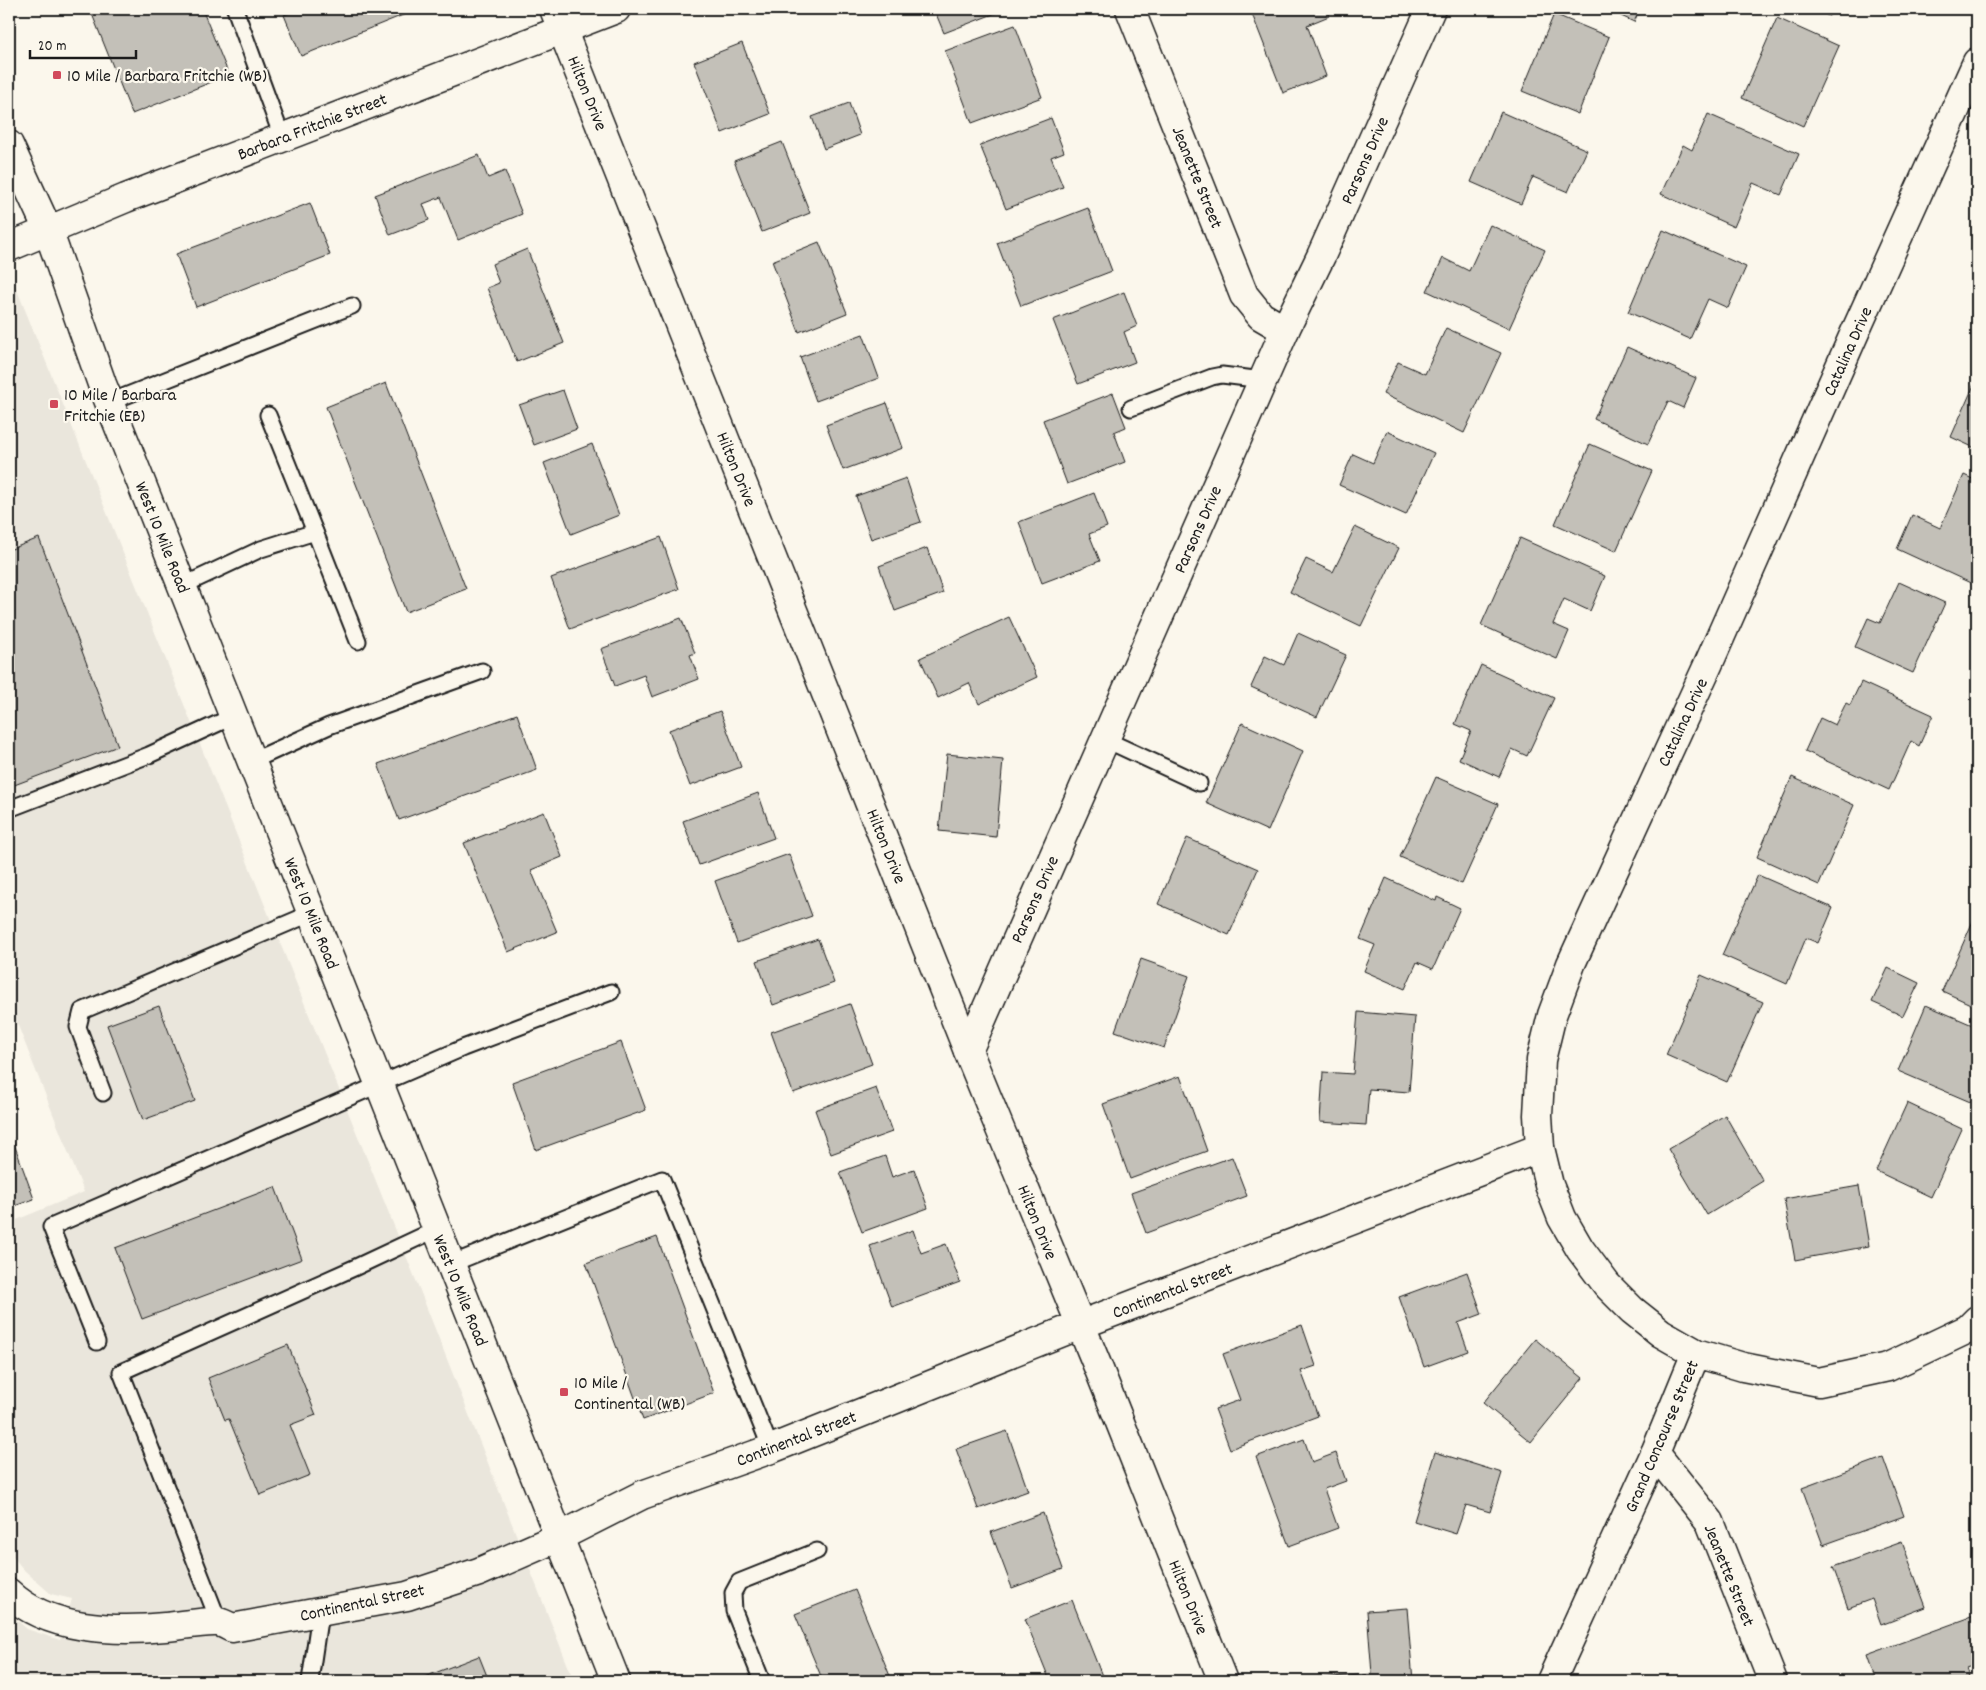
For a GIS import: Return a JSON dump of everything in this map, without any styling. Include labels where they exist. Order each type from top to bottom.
[{"type":"street","name":"Barbara Fritchie Street","points":[[9,247],[282,137],[559,19],[616,9]]},
{"type":"street","name":"Jeanette Street","points":[[1130,9],[1244,295],[1261,316],[1285,330]]},
{"type":"street","name":"Parsons Drive","points":[[968,1051],[1285,330],[1322,256],[1431,9]]},
{"type":"street","name":"Hilton Drive","points":[[559,19],[968,1051],[1223,1681]]},
{"type":"street","name":"Catalina Drive","points":[[1696,1353],[1661,1333],[1632,1310],[1607,1285],[1580,1249],[1562,1218],[1550,1185],[1540,1148],[1538,1115],[1541,1060],[1552,1016],[1572,964],[1708,665],[1977,62]]},
{"type":"street","name":"West 10 Mile Road","points":[[9,145],[48,230],[110,402],[182,586],[616,1681]]},
{"type":"street","name":"Continental Street","points":[[17,1603],[77,1626],[137,1630],[219,1622],[232,1628],[407,1596],[478,1572],[559,1538],[642,1495],[771,1449],[1080,1325],[1540,1148]]},
{"type":"street","name":"Grand Concourse Street","points":[[1551,1681],[1655,1453],[1696,1353],[1743,1367],[1819,1382],[1888,1367],[1968,1330],[1977,1320]]},
{"type":"street","name":"Jeanette Street","points":[[1655,1453],[1710,1522],[1773,1681]]},
{"type":"lane","points":[[235,9],[282,137]]},
{"type":"lane","points":[[110,402],[352,306]]},
{"type":"lane","points":[[1131,408],[1212,377],[1222,375],[1263,380]]},
{"type":"lane","points":[[268,415],[358,641]]},
{"type":"lane","points":[[182,586],[261,549],[314,532]]},
{"type":"lane","points":[[252,761],[329,726],[482,671]]},
{"type":"lane","points":[[9,809],[149,755],[234,716]]},
{"type":"lane","points":[[1104,739],[1200,783]]},
{"type":"lane","points":[[103,1093],[78,1027],[82,1010],[312,913]]},
{"type":"lane","points":[[97,1342],[51,1228],[464,1048],[611,992]]},
{"type":"lane","points":[[451,1264],[662,1179],[771,1449]]},
{"type":"lane","points":[[219,1622],[121,1372],[437,1229]]},
{"type":"lane","points":[[762,1681],[734,1611],[734,1593],[739,1582],[817,1551]]},
{"type":"lane","points":[[310,1681],[320,1613]]},
{"type":"shaded area","points":[[9,270],[415,1278],[574,1681],[9,1681],[9,1613],[27,1629],[60,1640],[72,1599],[51,1594],[24,1570],[9,1552],[9,1223],[84,1192],[9,1003]]},
{"type":"building","points":[[90,9],[202,9],[229,75],[132,114]]},
{"type":"building","points":[[300,9],[418,9],[301,56],[284,15]]},
{"type":"building","points":[[934,9],[1001,9],[1001,11],[944,33]]},
{"type":"building","points":[[1250,9],[1326,9],[1329,16],[1307,25],[1326,76],[1283,93]]},
{"type":"building","points":[[1606,9],[1640,9],[1634,22]]},
{"type":"building","points":[[1812,9],[1832,9],[1829,16]]},
{"type":"building","points":[[1554,14],[1609,37],[1578,114],[1522,91]]},
{"type":"building","points":[[1777,18],[1839,46],[1803,126],[1742,98]]},
{"type":"building","points":[[1015,25],[1042,97],[972,123],[945,51]]},
{"type":"building","points":[[742,43],[770,114],[722,133],[694,62]]},
{"type":"building","points":[[849,103],[860,135],[824,149],[812,117]]},
{"type":"building","points":[[1501,112],[1587,150],[1568,192],[1533,177],[1521,204],[1471,182]]},
{"type":"building","points":[[1708,114],[1799,154],[1781,195],[1753,183],[1734,227],[1661,194],[1683,145],[1692,150]]},
{"type":"building","points":[[1051,118],[1064,152],[1051,157],[1063,187],[1006,209],[980,145]]},
{"type":"building","points":[[782,142],[810,213],[762,232],[734,161]]},
{"type":"building","points":[[479,155],[488,178],[505,171],[522,214],[458,240],[441,197],[423,204],[429,220],[390,235],[375,195]]},
{"type":"building","points":[[310,203],[330,255],[196,307],[176,254]]},
{"type":"building","points":[[1088,208],[1112,271],[1021,306],[997,243]]},
{"type":"building","points":[[1490,225],[1545,250],[1509,329],[1427,291],[1443,258],[1469,271]]},
{"type":"building","points":[[1663,230],[1746,267],[1728,308],[1708,299],[1690,339],[1628,312]]},
{"type":"building","points":[[819,242],[847,313],[799,332],[772,261]]},
{"type":"building","points":[[527,249],[564,343],[517,362],[487,288],[499,283],[492,264]]},
{"type":"building","points":[[1124,292],[1137,326],[1124,332],[1135,362],[1078,384],[1053,320]]},
{"type":"building","points":[[1446,328],[1501,353],[1464,433],[1383,394],[1398,362],[1425,374]]},
{"type":"building","points":[[863,334],[879,378],[816,401],[800,357]]},
{"type":"building","points":[[1627,347],[1696,378],[1683,408],[1668,401],[1648,444],[1594,419]]},
{"type":"building","points":[[1977,378],[1977,449],[1951,437]]},
{"type":"building","points":[[386,383],[466,589],[406,612],[326,407]]},
{"type":"building","points":[[563,390],[577,429],[534,445],[519,405]]},
{"type":"building","points":[[1113,393],[1126,427],[1114,432],[1125,462],[1067,484],[1043,420]]},
{"type":"building","points":[[887,403],[903,448],[843,470],[826,425]]},
{"type":"building","points":[[1387,431],[1434,453],[1406,515],[1339,485],[1353,454],[1373,463]]},
{"type":"building","points":[[592,444],[619,515],[571,534],[544,463]]},
{"type":"building","points":[[1590,444],[1652,471],[1616,551],[1555,524]]},
{"type":"building","points":[[1964,475],[1977,481],[1977,586],[1897,549],[1912,515],[1940,528]]},
{"type":"building","points":[[906,478],[921,522],[871,539],[856,496]]},
{"type":"building","points":[[1094,493],[1107,527],[1089,534],[1100,561],[1042,583],[1019,522]]},
{"type":"building","points":[[1355,527],[1399,548],[1361,626],[1290,592],[1306,559],[1333,572]]},
{"type":"building","points":[[661,537],[679,589],[570,629],[551,578]]},
{"type":"building","points":[[39,538],[118,746],[9,787],[9,550]]},
{"type":"building","points":[[1520,538],[1605,576],[1590,611],[1564,599],[1553,624],[1569,631],[1557,659],[1481,625]]},
{"type":"building","points":[[927,548],[943,593],[895,611],[879,566]]},
{"type":"building","points":[[1899,582],[1945,603],[1913,673],[1855,647],[1868,618],[1880,623]]},
{"type":"building","points":[[1009,617],[1037,677],[979,704],[969,683],[938,698],[920,658]]},
{"type":"building","points":[[681,618],[695,653],[690,655],[699,679],[652,697],[644,675],[615,686],[601,649]]},
{"type":"building","points":[[1298,633],[1346,655],[1317,717],[1251,687],[1265,656],[1284,665]]},
{"type":"building","points":[[1481,665],[1554,698],[1527,756],[1512,749],[1499,777],[1459,759],[1471,731],[1455,724]]},
{"type":"building","points":[[1861,682],[1933,715],[1919,746],[1911,741],[1889,790],[1805,751],[1820,718],[1835,725],[1846,703],[1850,705]]},
{"type":"building","points":[[720,711],[741,767],[690,786],[669,730]]},
{"type":"building","points":[[517,714],[537,770],[399,820],[378,764]]},
{"type":"building","points":[[1242,723],[1303,751],[1268,831],[1206,803]]},
{"type":"building","points":[[947,754],[1003,760],[996,837],[939,831]]},
{"type":"building","points":[[1436,777],[1498,804],[1462,884],[1400,857]]},
{"type":"building","points":[[1792,777],[1854,805],[1819,885],[1757,857]]},
{"type":"building","points":[[758,793],[774,838],[699,865],[683,821]]},
{"type":"building","points":[[544,812],[562,857],[531,870],[557,932],[508,952],[464,843]]},
{"type":"building","points":[[1187,838],[1258,869],[1229,935],[1158,904]]},
{"type":"building","points":[[789,854],[812,916],[737,943],[715,881]]},
{"type":"building","points":[[1758,875],[1833,908],[1818,943],[1806,938],[1787,984],[1722,955]]},
{"type":"building","points":[[1386,878],[1436,901],[1437,897],[1460,908],[1433,969],[1417,962],[1405,989],[1364,971],[1375,945],[1360,939]]},
{"type":"building","points":[[1977,912],[1977,1007],[1942,991]]},
{"type":"building","points":[[818,939],[834,983],[773,1005],[757,961]]},
{"type":"building","points":[[1141,959],[1189,976],[1164,1048],[1115,1031]]},
{"type":"building","points":[[1888,968],[1919,983],[1903,1016],[1872,1002]]},
{"type":"building","points":[[1701,975],[1763,1002],[1727,1082],[1666,1055]]},
{"type":"building","points":[[850,1004],[872,1064],[793,1093],[771,1032]]},
{"type":"building","points":[[1926,1005],[1977,1027],[1977,1099],[1975,1104],[1898,1071]]},
{"type":"building","points":[[159,1006],[195,1101],[143,1120],[107,1025]]},
{"type":"building","points":[[1358,1012],[1415,1017],[1409,1092],[1369,1089],[1366,1125],[1320,1122],[1323,1072],[1353,1074]]},
{"type":"building","points":[[621,1042],[646,1110],[536,1150],[512,1082]]},
{"type":"building","points":[[1180,1076],[1207,1151],[1130,1179],[1103,1104]]},
{"type":"building","points":[[876,1088],[892,1132],[831,1154],[815,1110]]},
{"type":"building","points":[[1907,1103],[1962,1129],[1931,1197],[1876,1171]]},
{"type":"building","points":[[1725,1115],[1763,1181],[1707,1215],[1668,1149]]},
{"type":"building","points":[[9,1130],[34,1199],[9,1208]]},
{"type":"building","points":[[885,1156],[892,1177],[914,1169],[928,1208],[862,1232],[840,1172]]},
{"type":"building","points":[[1232,1157],[1247,1196],[1146,1233],[1131,1193]]},
{"type":"building","points":[[1859,1186],[1869,1246],[1795,1260],[1784,1199]]},
{"type":"building","points":[[275,1187],[302,1259],[142,1319],[115,1248]]},
{"type":"building","points":[[913,1230],[921,1253],[946,1244],[960,1282],[892,1307],[870,1246]]},
{"type":"building","points":[[657,1237],[714,1393],[643,1420],[586,1263]]},
{"type":"building","points":[[1467,1272],[1482,1314],[1458,1323],[1468,1351],[1424,1367],[1399,1297]]},
{"type":"building","points":[[1302,1325],[1316,1366],[1301,1371],[1318,1416],[1230,1449],[1215,1409],[1240,1400],[1223,1354]]},
{"type":"building","points":[[1535,1339],[1583,1378],[1531,1442],[1483,1403]]},
{"type":"building","points":[[288,1345],[316,1415],[290,1425],[310,1475],[260,1495],[229,1419],[225,1420],[208,1378]]},
{"type":"building","points":[[1007,1431],[1028,1491],[978,1509],[956,1449]]},
{"type":"building","points":[[1304,1439],[1312,1462],[1336,1453],[1346,1481],[1324,1489],[1338,1528],[1289,1546],[1256,1457]]},
{"type":"building","points":[[1435,1452],[1502,1473],[1490,1512],[1466,1505],[1456,1534],[1414,1521]]},
{"type":"building","points":[[1883,1458],[1904,1516],[1823,1545],[1802,1488]]},
{"type":"building","points":[[1043,1513],[1063,1569],[1012,1588],[991,1532]]},
{"type":"building","points":[[1902,1542],[1926,1607],[1881,1624],[1872,1599],[1848,1608],[1833,1567]]},
{"type":"building","points":[[855,1590],[892,1681],[823,1681],[795,1614]]},
{"type":"building","points":[[1072,1600],[1104,1681],[1050,1681],[1025,1619]]},
{"type":"building","points":[[1407,1608],[1413,1681],[1322,1681],[1322,1678],[1372,1674],[1367,1611]]},
{"type":"building","points":[[1974,1616],[1977,1624],[1977,1664],[1966,1668],[1970,1681],[1876,1681],[1867,1655]]},
{"type":"building","points":[[479,1656],[489,1681],[414,1681]]},
{"type":"place","name":"10 Mile / Barbara Fritchie (WB)","points":[[57,75]]},
{"type":"place","name":"10 Mile / Barbara Fritchie (EB)","points":[[54,404]]},
{"type":"place","name":"10 Mile / Continental (WB)","points":[[564,1392]]}]
